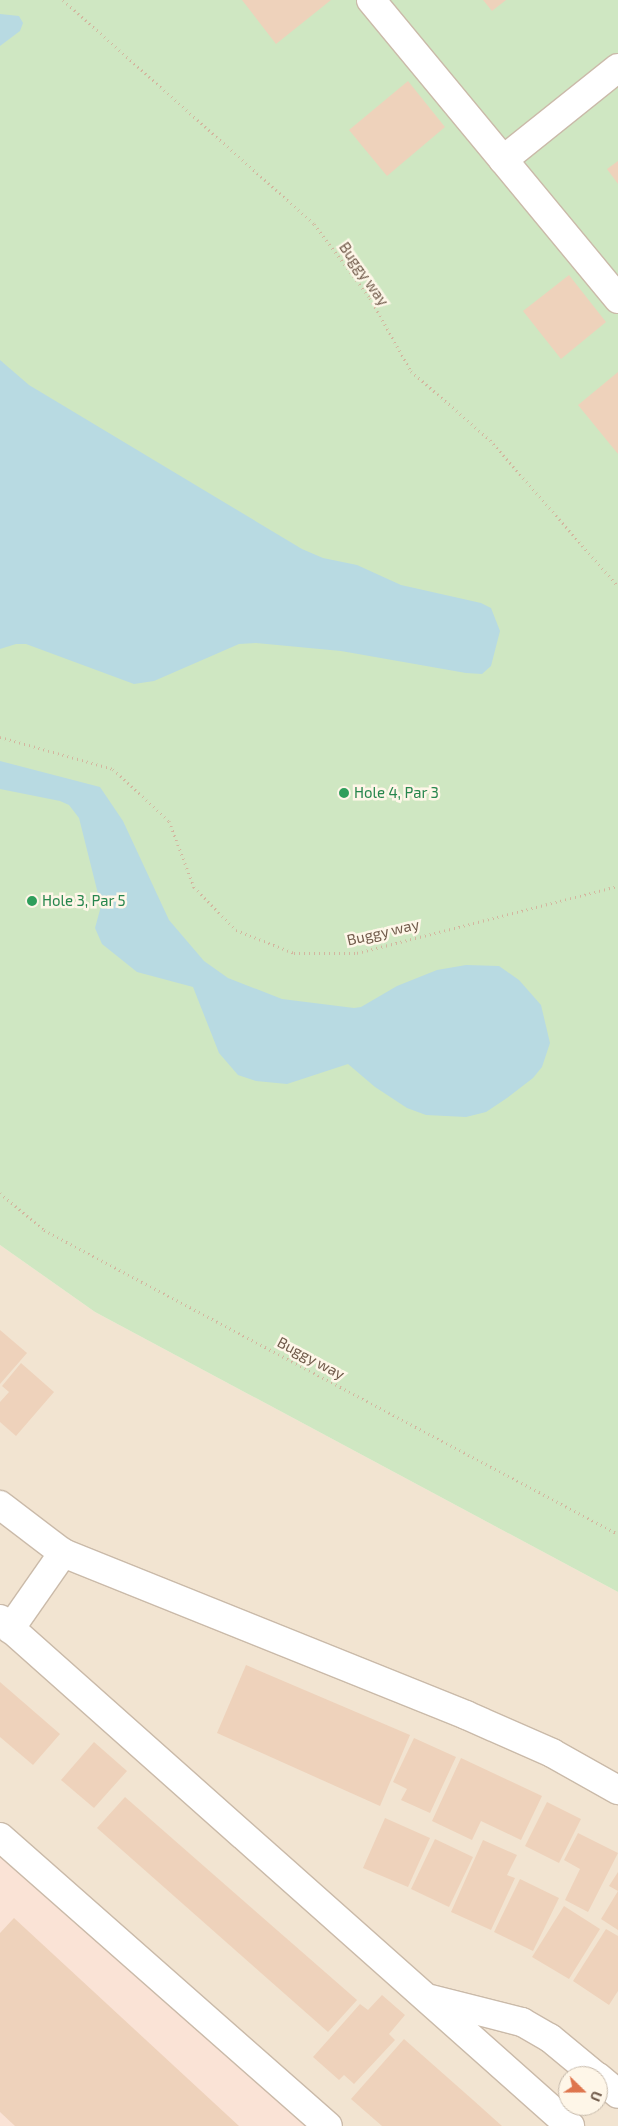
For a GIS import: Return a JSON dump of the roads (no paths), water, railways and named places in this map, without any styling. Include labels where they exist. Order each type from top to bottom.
[{"type":"street","points":[[371,0],[618,299]]},
{"type":"street","points":[[503,160],[618,68]]},
{"type":"street","points":[[0,1505],[63,1553],[466,1714],[552,1753],[618,1790]]},
{"type":"street","points":[[63,1553],[5,1624],[570,2126]]},
{"type":"street","points":[[0,1838],[328,2126]]},
{"type":"street","points":[[427,1998],[522,2022],[550,2038],[584,2066]]},
{"type":"street","points":[[608,2086],[618,2094]]},
{"type":"water","points":[[0,14],[19,16],[23,23],[20,31],[0,46]]},
{"type":"water","points":[[0,360],[29,385],[302,549],[323,558],[357,565],[401,585],[481,603],[491,608],[500,631],[491,666],[482,674],[466,673],[341,651],[256,643],[239,644],[154,681],[134,684],[26,644],[16,644],[0,649]]},
{"type":"water","points":[[0,761],[100,787],[123,821],[169,920],[204,961],[228,978],[282,999],[354,1008],[361,1007],[397,986],[437,970],[466,965],[499,966],[519,980],[541,1005],[550,1043],[542,1067],[533,1078],[486,1112],[466,1117],[426,1115],[407,1108],[375,1087],[348,1064],[287,1084],[256,1081],[238,1075],[219,1053],[193,987],[137,972],[102,944],[95,928],[101,906],[79,818],[69,805],[60,801],[0,789]]},
{"type":"place","name":"Hole 4, Par 3","points":[[344,793]]},
{"type":"place","name":"Hole 3, Par 5","points":[[32,901]]}]
